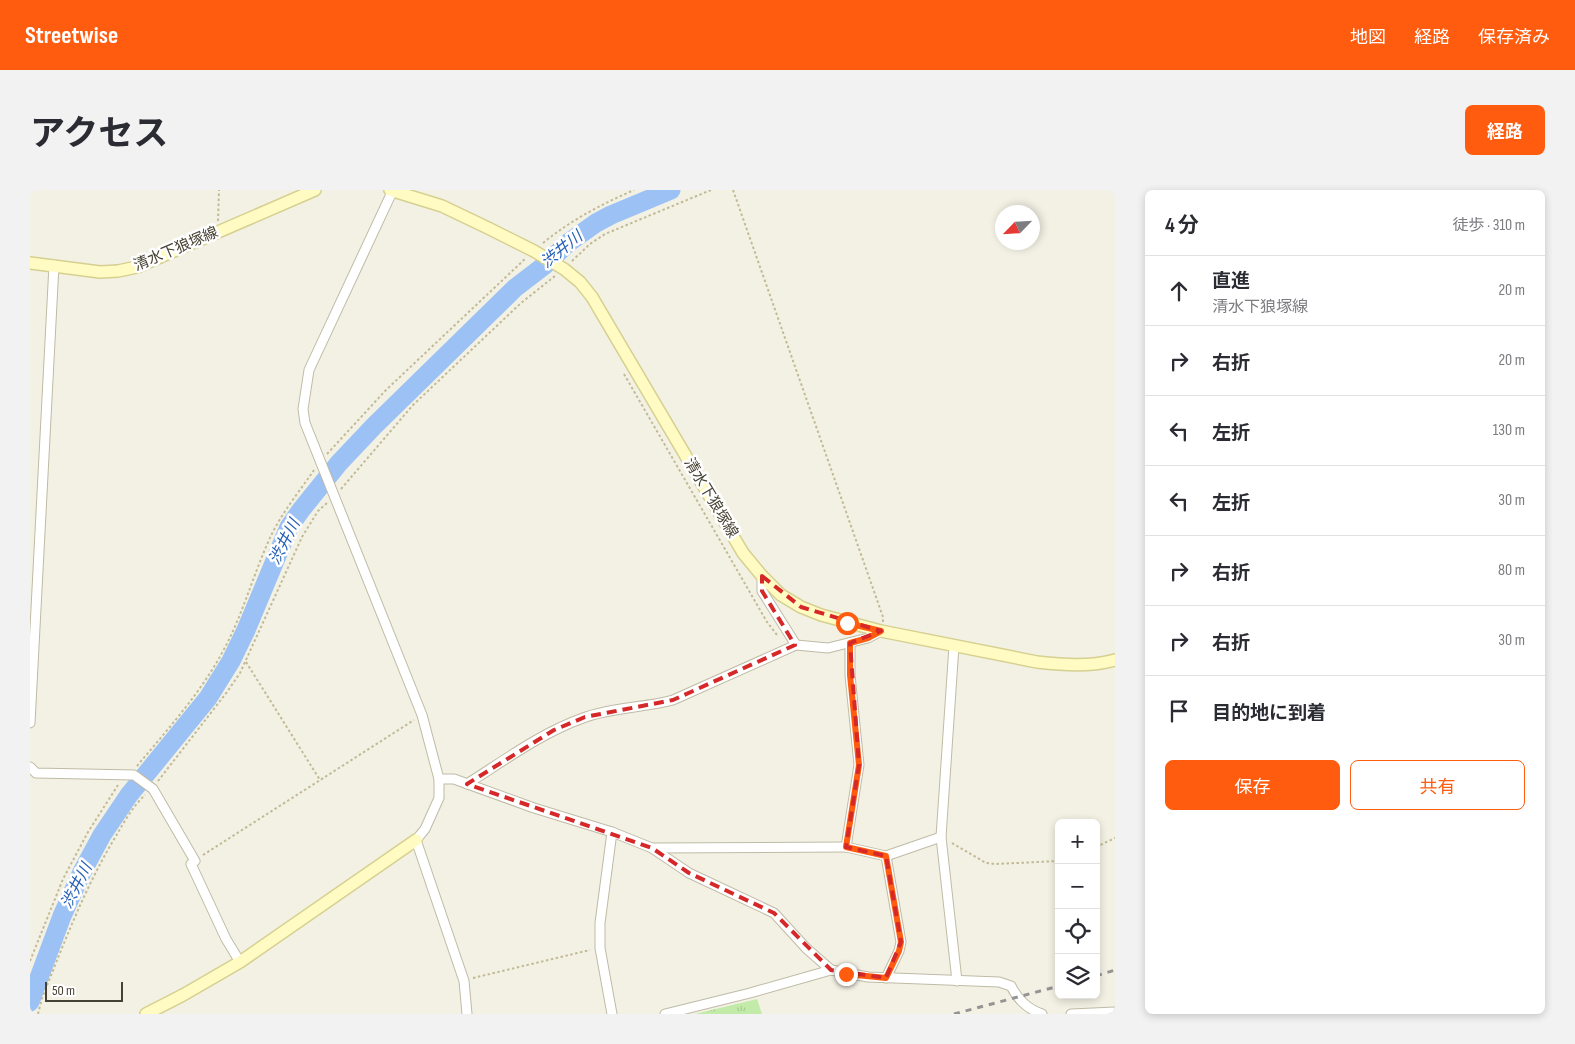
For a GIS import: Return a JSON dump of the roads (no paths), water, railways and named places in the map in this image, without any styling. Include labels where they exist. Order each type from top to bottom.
[{"type":"main road","name":"清水下狼塚線","points":[[30,263],[100,272],[137,268],[315,190]]},
{"type":"main road","name":"清水下狼塚線","points":[[392,190],[442,206],[538,254],[580,282],[592,297],[743,553],[762,576],[782,595],[801,607],[847,623],[954,646],[1061,665],[1086,665],[1115,660]]},
{"type":"main road","points":[[146,1014],[240,962],[416,840]]},
{"type":"street","points":[[392,190],[309,370],[303,409],[305,423],[422,715],[440,779],[439,798],[425,829],[416,840],[464,981],[467,1014]]},
{"type":"street","points":[[30,723],[54,265]]},
{"type":"street","points":[[762,576],[762,591],[796,645]]},
{"type":"street","points":[[467,784],[538,738],[584,717],[673,700],[796,645],[828,648],[868,638],[881,631]]},
{"type":"street","points":[[846,847],[859,765],[850,675],[850,643]]},
{"type":"street","points":[[954,646],[941,837],[957,981]]},
{"type":"street","points":[[30,767],[36,773],[131,775],[151,787],[195,861],[191,864],[226,939],[240,962]]},
{"type":"street","points":[[440,779],[454,779],[534,808],[612,832],[652,848],[690,873],[774,913],[806,948],[831,970],[846,974],[886,978],[999,982],[1011,986],[1017,998],[1032,1011],[1042,1014]]},
{"type":"street","points":[[612,832],[600,923],[600,948],[612,1014]]},
{"type":"street","points":[[652,848],[846,847],[886,856],[941,837]]},
{"type":"street","points":[[886,856],[901,942],[899,951],[886,978]]},
{"type":"street","points":[[665,1014],[831,970]]},
{"type":"street","points":[[1071,1014],[1115,1012]]},
{"type":"waterway","name":"渋井川","points":[[30,1002],[62,916],[82,872],[102,835],[129,795],[208,698],[231,661],[289,527],[301,510],[339,463],[374,426],[515,288],[545,265],[568,243],[596,223],[671,190]]},
{"type":"railway","points":[[1100,975],[1115,970]]},
{"type":"railway","points":[[954,1014],[1055,987]]}]
